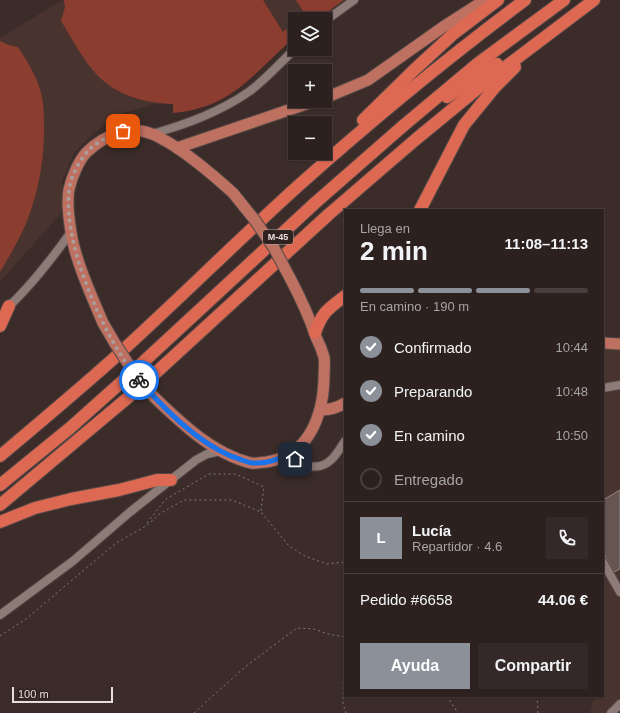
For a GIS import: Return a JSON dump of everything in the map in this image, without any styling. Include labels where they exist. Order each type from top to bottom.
[{"type":"highway","points":[[298,187],[380,102],[414,70],[452,35],[498,0]]},
{"type":"highway","name":"M-45","points":[[0,456],[112,360],[298,187],[387,108],[463,46],[525,0]]},
{"type":"highway","name":"M-45","points":[[0,485],[70,428],[315,203],[403,126],[477,64],[564,0]]},
{"type":"highway","points":[[0,505],[137,390],[328,215],[415,140],[488,80],[594,0]]},
{"type":"highway","points":[[421,209],[464,125],[494,87],[543,44],[601,0]]},
{"type":"highway","points":[[403,126],[484,72],[558,26]]},
{"type":"highway","points":[[315,333],[320,319],[326,310],[344,297]]},
{"type":"highway","points":[[0,326],[4,310]]},
{"type":"highway","points":[[0,522],[35,508],[71,499],[119,490],[157,480],[171,480]]},
{"type":"main road","points":[[332,96],[368,80],[443,27],[485,0]]},
{"type":"main road","points":[[177,148],[295,108]]},
{"type":"main road","points":[[123,131],[138,131],[152,134],[177,148],[213,175],[233,193],[254,219],[274,248],[308,312],[324,358],[324,394],[321,410],[314,428],[303,444],[291,453],[277,460],[253,463],[235,458],[221,451],[179,421],[154,397],[135,375],[103,324],[77,256],[71,232],[69,190],[75,172],[87,152],[105,139],[123,131]]},
{"type":"main road","points":[[604,343],[620,344]]},
{"type":"main road","points":[[321,410],[337,408],[344,404]]},
{"type":"street","points":[[332,16],[354,0]]},
{"type":"street","points":[[152,134],[184,125],[223,107],[250,90],[288,55]]},
{"type":"street","points":[[4,310],[22,294],[57,252],[71,232]]},
{"type":"street","points":[[604,388],[620,385]]},
{"type":"street","points":[[291,453],[295,459],[302,463],[309,466],[318,467],[328,463],[344,442]]},
{"type":"street","points":[[0,615],[73,561],[196,460],[208,454],[221,451]]},
{"type":"street","points":[[604,564],[620,592]]},
{"type":"street","points":[[611,713],[620,704]]},
{"type":"path","points":[[146,526],[166,499],[209,474],[236,474],[264,487],[261,512]]},
{"type":"path","points":[[0,636],[26,619],[116,543],[146,526],[161,513],[184,500],[232,500],[261,512],[289,546],[305,556],[327,564],[344,562]]},
{"type":"path","points":[[194,713],[245,667],[296,628],[314,629],[328,634],[344,637],[343,704],[346,713]]},
{"type":"path","points":[[448,697],[458,713]]},
{"type":"path","points":[[537,697],[538,713]]},
{"type":"shaded area","points":[[62,0],[323,0],[308,12],[288,12],[288,29],[283,33],[173,104],[156,104],[123,113],[94,133],[74,153],[62,181],[62,212],[0,282],[0,38]]},
{"type":"shaded area","points":[[64,0],[263,0],[283,32],[286,29],[288,33],[288,41],[286,45],[236,90],[209,105],[173,113],[173,104],[152,102],[132,97],[114,88],[97,75],[82,56],[61,21],[65,7]]},
{"type":"shaded area","points":[[296,0],[344,0],[328,12],[304,12]]},
{"type":"shaded area","points":[[0,41],[18,47],[34,75],[42,97],[44,129],[41,168],[32,207],[14,249],[0,272]]},
{"type":"shaded area","points":[[604,350],[620,350],[620,713],[590,713],[595,697],[604,697]]},
{"type":"building","points":[[620,490],[620,569],[614,572],[604,554],[604,499]]},
{"type":"way so far","points":[[123,131],[105,139],[87,152],[75,172],[69,190],[69,209],[71,232],[77,256],[103,324],[139,380]]},
{"type":"route","points":[[139,380],[179,421],[221,451],[235,458],[253,463],[277,460],[291,453],[295,459]]}]
